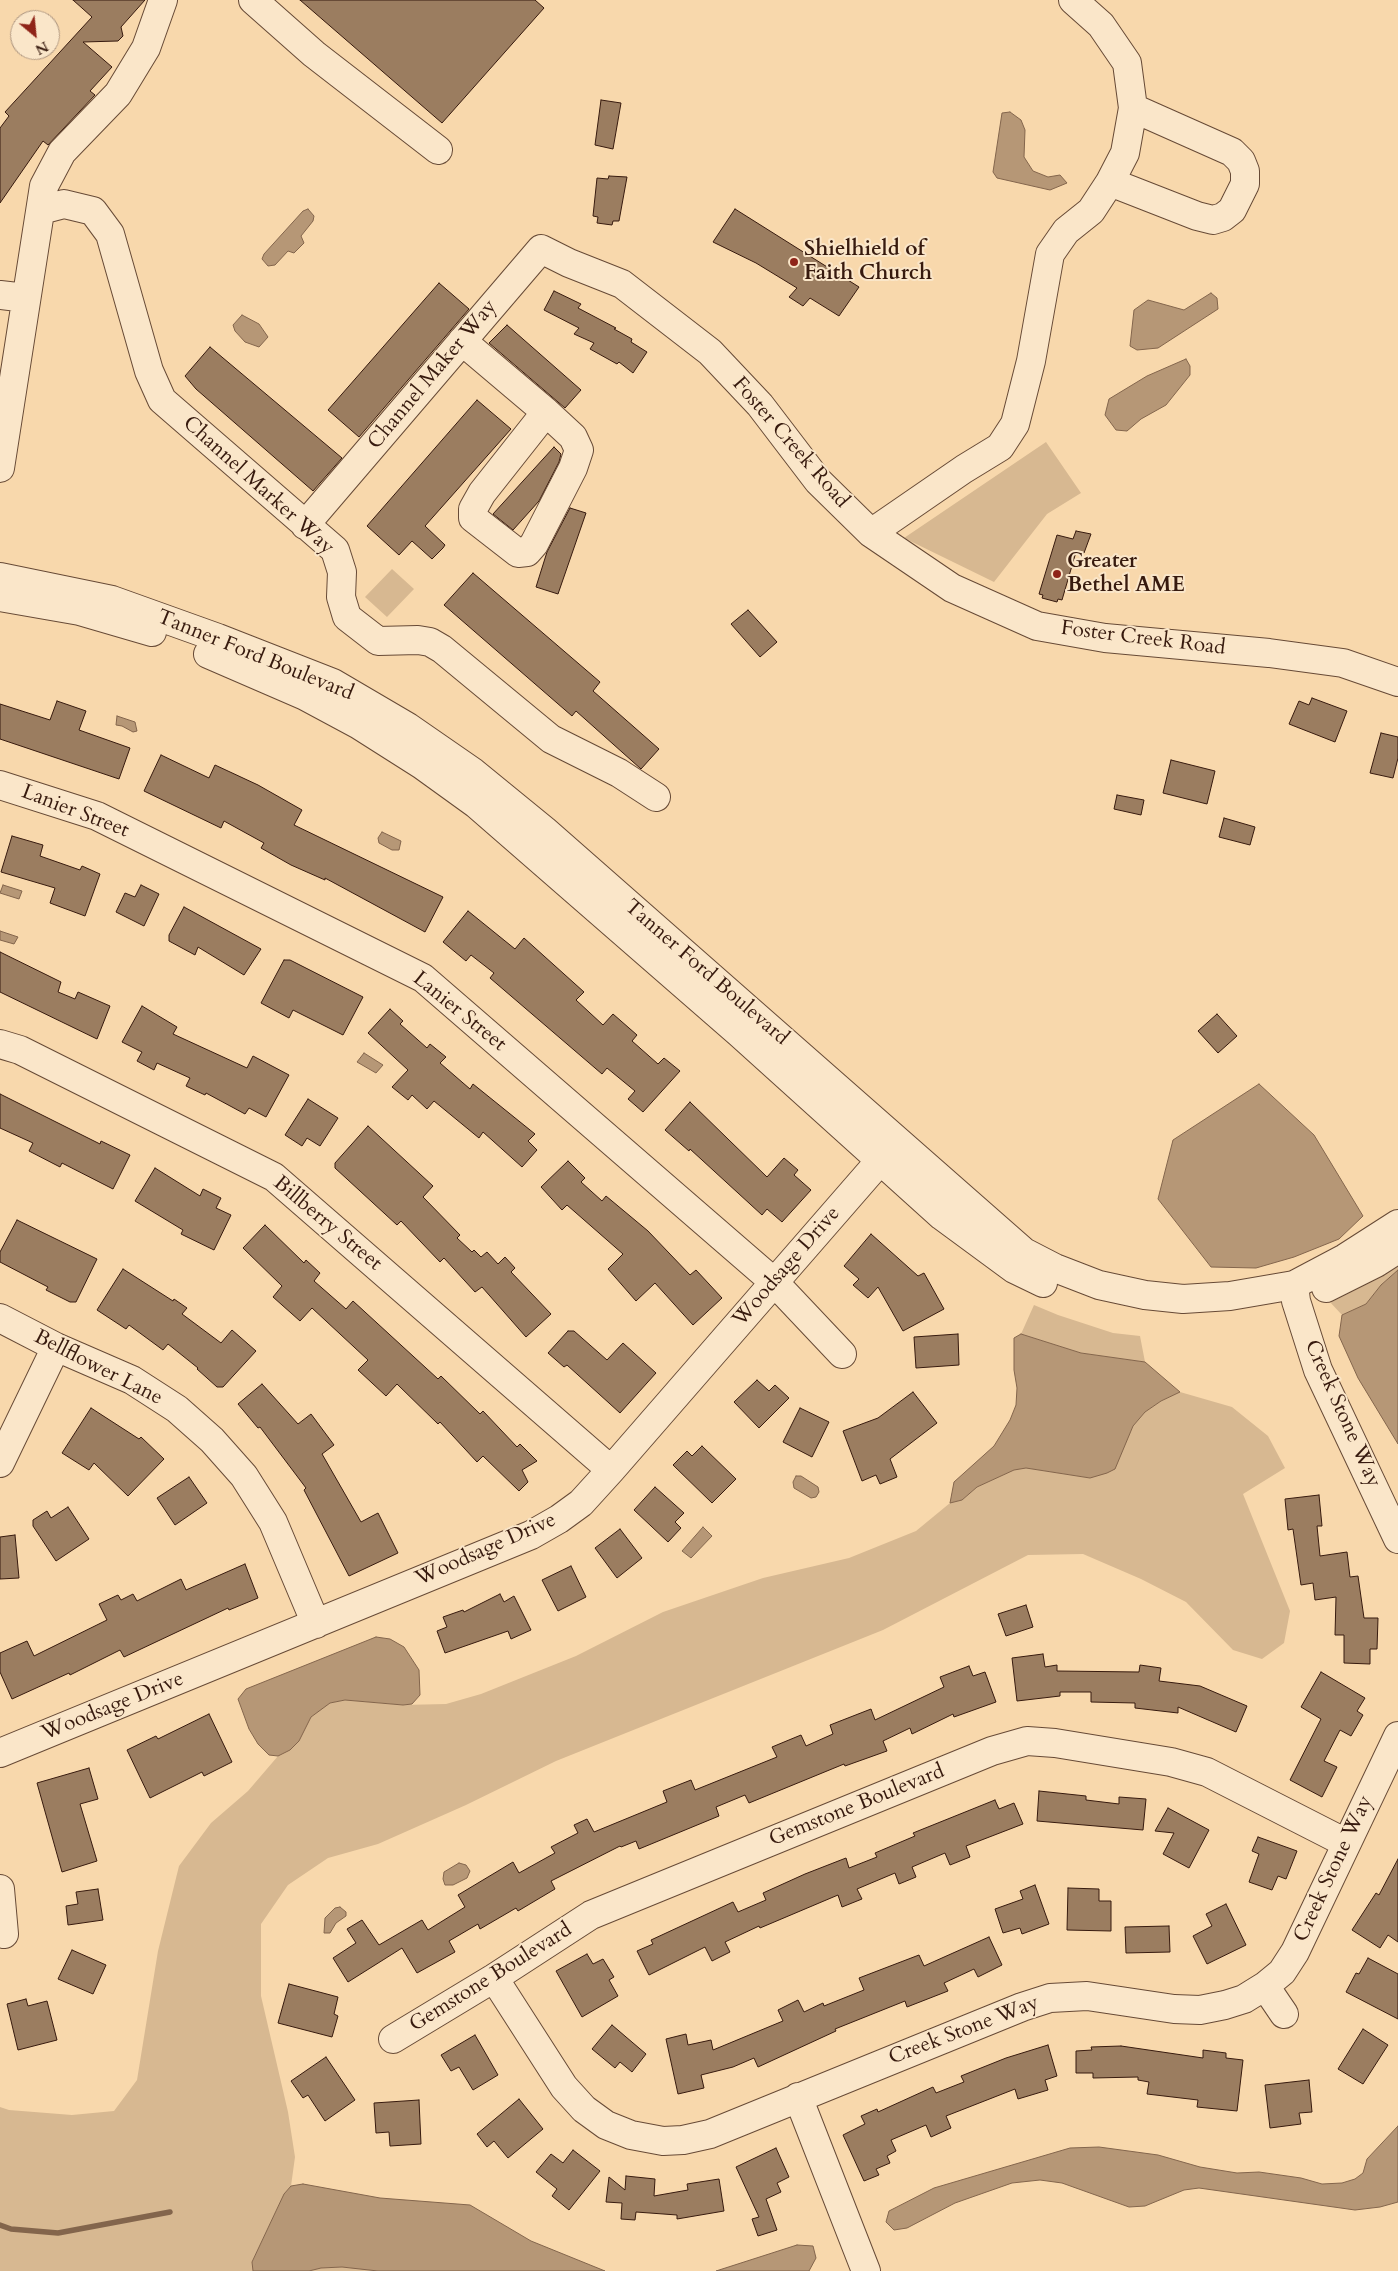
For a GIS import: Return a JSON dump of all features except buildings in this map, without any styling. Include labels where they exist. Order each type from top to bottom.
[{"type":"street","points":[[0,468],[13,297],[41,210],[44,186],[62,152],[118,94],[146,48],[163,0]]},
{"type":"street","points":[[253,0],[314,54],[438,150]]},
{"type":"street","points":[[871,533],[964,469],[1000,447],[1015,424],[1031,361],[1050,254],[1066,231],[1091,211],[1110,182],[1125,152],[1133,108],[1126,63],[1101,25],[1074,0]]},
{"type":"street","points":[[1110,182],[1197,216],[1213,220],[1223,217],[1232,210],[1245,184],[1245,172],[1241,161],[1232,152],[1133,108]]},
{"type":"street","name":"Channel Marker Way","points":[[41,210],[64,204],[93,211],[110,234],[149,371],[162,400],[335,550],[342,572],[341,597],[347,617],[361,630],[378,641],[418,640],[430,642],[442,648],[551,739],[619,773],[656,797]]},
{"type":"street","name":"Channel Maker Way","points":[[305,524],[462,341],[537,241],[569,263]]},
{"type":"street","name":"Foster Creek Road","points":[[569,263],[622,284],[710,352],[760,405],[818,482],[871,533],[952,588],[1037,626],[1105,638],[1269,653],[1343,663],[1398,682]]},
{"type":"street","points":[[462,341],[546,412],[573,437],[579,450],[573,468],[534,544],[527,552],[518,553],[473,518],[473,509],[482,493],[546,412]]},
{"type":"street","name":"Tanner Ford Boulevard","points":[[0,576],[112,600],[209,635],[333,683],[408,727],[473,772],[544,830],[888,1150],[942,1216],[1014,1269],[1060,1290],[1136,1311],[1202,1314],[1295,1293],[1376,1263],[1398,1249]]},
{"type":"street","name":"Tanner Ford Boulevard","points":[[0,597],[80,611],[164,636],[305,696],[360,725],[476,804],[739,1033],[888,1150]]},
{"type":"street","name":"Lanier Street","points":[[0,785],[97,816],[423,978],[774,1282],[842,1354]]},
{"type":"street","name":"Billberry Street","points":[[0,1044],[20,1050],[274,1177],[611,1470]]},
{"type":"street","name":"Woodsage Drive","points":[[0,1753],[531,1535],[559,1519],[581,1503],[611,1470],[888,1150]]},
{"type":"street","name":"Tanner Ford Boulevard","points":[[1295,1293],[1398,1224]]},
{"type":"street","name":"Creek Stone Way","points":[[1295,1293],[1318,1370],[1398,1539]]},
{"type":"street","name":"Bellflower Lane","points":[[0,1318],[56,1347],[132,1380],[177,1409],[212,1440],[244,1476],[274,1522],[316,1624]]},
{"type":"street","points":[[0,1463],[56,1347]]},
{"type":"street","name":"Creek Stone Way","points":[[494,1978],[564,2087],[584,2109],[606,2125],[631,2135],[655,2139],[683,2140],[710,2134],[798,2097],[1050,1998],[1087,1996],[1174,2009],[1200,2010],[1244,1999],[1265,1986],[1282,1972],[1295,1952],[1398,1736]]},
{"type":"street","name":"Gemstone Boulevard","points":[[393,2039],[494,1978],[591,1915],[992,1750],[1027,1741],[1056,1743],[1171,1762],[1207,1772],[1346,1843]]},
{"type":"street","points":[[0,1889],[4,1934]]},
{"type":"street","points":[[1265,1986],[1284,2014]]},
{"type":"street","points":[[798,2097],[866,2271]]},
{"type":"shaded area","points":[[1010,112],[1021,120],[1025,130],[1024,157],[1033,171],[1048,177],[1060,175],[1067,183],[1050,190],[997,178],[993,172],[1002,113]]},
{"type":"shaded area","points":[[308,209],[314,216],[313,221],[301,236],[304,243],[294,253],[288,251],[275,265],[268,266],[262,259],[264,254],[303,211]]},
{"type":"shaded area","points":[[1211,293],[1217,298],[1218,309],[1158,348],[1137,350],[1130,346],[1134,310],[1148,300],[1184,310]]},
{"type":"shaded area","points":[[242,315],[259,324],[268,337],[259,347],[245,342],[235,331],[233,325]]},
{"type":"shaded area","points":[[1186,359],[1190,366],[1190,375],[1166,405],[1141,419],[1127,431],[1116,430],[1105,415],[1109,399],[1147,376]]},
{"type":"shaded area","points":[[1046,442],[1081,493],[1047,514],[994,582],[904,538]]},
{"type":"shaded area","points":[[392,569],[414,589],[387,617],[365,597]]},
{"type":"shaded area","points":[[117,716],[135,722],[137,731],[133,732],[116,725]]},
{"type":"shaded area","points":[[382,832],[401,841],[399,850],[392,850],[379,843],[378,838]]},
{"type":"shaded area","points":[[3,885],[22,891],[19,899],[0,893]]},
{"type":"shaded area","points":[[0,931],[18,937],[14,944],[0,940]]},
{"type":"shaded area","points":[[364,1053],[383,1065],[376,1073],[357,1062]]},
{"type":"shaded area","points":[[1259,1084],[1314,1135],[1363,1216],[1339,1239],[1294,1257],[1256,1268],[1211,1267],[1158,1199],[1173,1140]]},
{"type":"shaded area","points":[[1398,1261],[1398,1270],[1381,1285],[1366,1304],[1342,1315],[1329,1301]]},
{"type":"shaded area","points":[[1398,1270],[1398,1444],[1358,1378],[1339,1336],[1342,1315],[1366,1304],[1381,1285]]},
{"type":"shaded area","points":[[1034,1305],[1113,1333],[1140,1336],[1145,1362],[1081,1353],[1021,1334]]},
{"type":"shaded area","points":[[1021,1334],[1081,1353],[1145,1362],[1180,1392],[1161,1401],[1145,1412],[1133,1426],[1115,1469],[1107,1473],[1090,1478],[1026,1468],[1014,1470],[977,1487],[962,1500],[950,1503],[954,1482],[994,1446],[1010,1420],[1016,1405],[1017,1388],[1014,1370],[1014,1338]]},
{"type":"shaded area","points":[[1180,1392],[1232,1407],[1268,1436],[1285,1468],[1243,1494],[1290,1611],[1284,1643],[1262,1659],[1233,1650],[1186,1602],[1141,1579],[1083,1554],[1028,1555],[883,1630],[556,1761],[466,1805],[378,1844],[328,1858],[288,1885],[261,1924],[261,1996],[288,2112],[295,2157],[291,2186],[284,2194],[252,2262],[253,2271],[0,2271],[0,2107],[9,2110],[72,2115],[114,2111],[137,2080],[158,1951],[179,1866],[211,1823],[248,1791],[278,1756],[290,1750],[299,1741],[311,1717],[319,1710],[330,1703],[345,1700],[402,1705],[446,1704],[481,1694],[576,1656],[663,1612],[763,1578],[849,1558],[916,1531],[950,1503],[962,1500],[977,1487],[1014,1470],[1026,1468],[1090,1478],[1127,1439],[1133,1426],[1145,1412],[1161,1401]]},
{"type":"shaded area","points":[[796,1476],[801,1476],[818,1487],[819,1492],[816,1497],[811,1498],[794,1488],[793,1482]]},
{"type":"shaded area","points":[[703,1527],[712,1536],[691,1558],[682,1551]]},
{"type":"shaded area","points":[[376,1637],[390,1639],[404,1647],[419,1670],[420,1695],[412,1704],[403,1705],[345,1700],[330,1703],[311,1717],[299,1741],[290,1750],[278,1756],[269,1755],[258,1744],[249,1729],[238,1699],[246,1689]]},
{"type":"shaded area","points":[[459,1863],[466,1865],[470,1871],[467,1878],[453,1885],[445,1885],[443,1879],[444,1872]]},
{"type":"shaded area","points":[[340,1907],[346,1912],[346,1916],[336,1923],[330,1933],[324,1933],[325,1918],[335,1908]]},
{"type":"shaded area","points":[[1398,2126],[1398,2202],[1380,2207],[1355,2210],[1199,2188],[1184,2190],[1145,2206],[1129,2207],[1062,2183],[1040,2180],[1012,2183],[955,2203],[907,2228],[894,2230],[886,2222],[889,2211],[934,2188],[1070,2148],[1099,2147],[1158,2155],[1200,2167],[1237,2173],[1259,2172],[1301,2178],[1322,2184],[1342,2183],[1355,2179],[1363,2173],[1367,2159]]},
{"type":"shaded area","points":[[303,2184],[380,2198],[470,2205],[531,2241],[605,2271],[378,2271],[342,2267],[321,2268],[309,2271],[253,2271],[252,2262],[284,2194],[291,2186]]},
{"type":"shaded area","points":[[797,2245],[813,2246],[816,2258],[809,2271],[716,2271]]},
{"type":"shaded area","points":[[342,2267],[378,2271],[309,2271],[321,2268]]},
{"type":"waterway","points":[[0,2225],[11,2229],[58,2233],[170,2212]]},
{"type":"place","name":"Shielhield of Faith Church","points":[[794,262]]},
{"type":"place","name":"Greater Bethel AME","points":[[1057,574]]}]
